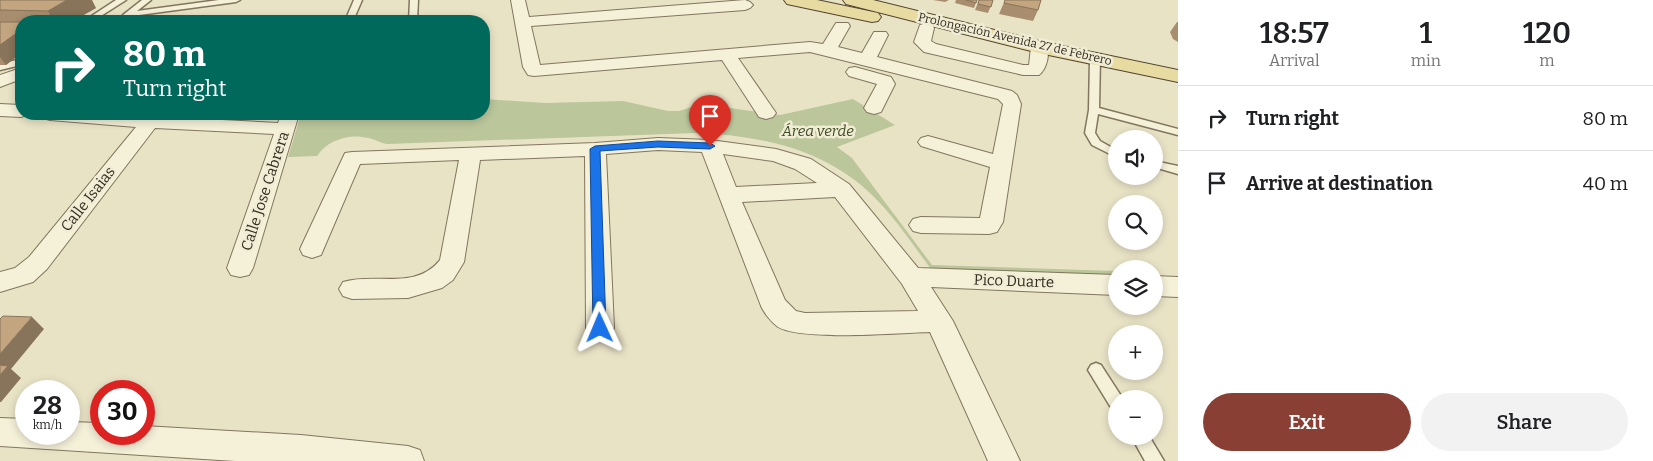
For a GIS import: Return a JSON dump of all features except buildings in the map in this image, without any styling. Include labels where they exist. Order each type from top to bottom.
[{"type":"main road","points":[[793,0],[951,33],[1038,47]]},
{"type":"main road","name":"Prolongación Avenida 27 de Febrero","points":[[852,0],[1038,47],[1178,76]]},
{"type":"main road","name":"Prolongación Avenida 27 de Febrero","points":[[905,0],[1035,31],[1178,60]]},
{"type":"street","points":[[518,0],[534,70],[810,48],[828,50],[1005,95],[1012,104],[989,226],[921,225]]},
{"type":"street","points":[[522,22],[617,7],[745,5]]},
{"type":"street","points":[[828,50],[842,26]]},
{"type":"street","points":[[926,28],[922,42],[930,48],[1033,71],[1037,68],[1038,47]]},
{"type":"street","points":[[930,48],[939,46],[951,33]]},
{"type":"street","points":[[874,108],[886,84],[880,79],[852,70],[880,35]]},
{"type":"street","points":[[919,73],[930,48]]},
{"type":"street","points":[[727,54],[766,113]]},
{"type":"street","points":[[0,82],[15,76]]},
{"type":"street","points":[[0,110],[15,111]]},
{"type":"street","name":"Calle Isaias","points":[[7,281],[24,275],[38,263],[150,120]]},
{"type":"street","points":[[243,120],[288,121]]},
{"type":"street","name":"Calle Jose Cabrera","points":[[240,268],[288,121]]},
{"type":"street","points":[[928,142],[1002,164]]},
{"type":"street","points":[[312,249],[352,158],[595,149],[658,144],[710,146],[776,155],[803,164],[842,189],[911,278],[939,321],[1004,461]]},
{"type":"street","points":[[710,146],[774,306],[787,319],[805,324],[939,321]]},
{"type":"street","points":[[595,149],[600,328]]},
{"type":"street","points":[[352,288],[411,288],[428,284],[440,278],[452,262],[471,153]]},
{"type":"street","points":[[728,195],[842,189]]},
{"type":"street","name":"Pico Duarte","points":[[911,278],[1108,285]]},
{"type":"street","points":[[1163,286],[1178,287]]},
{"type":"street","points":[[0,432],[15,433]]},
{"type":"street","points":[[80,437],[301,450],[408,461]]},
{"type":"lane","points":[[98,15],[122,0]]},
{"type":"lane","points":[[147,0],[127,15],[236,0]]},
{"type":"lane","points":[[352,15],[358,0]]},
{"type":"lane","points":[[413,15],[414,0]]},
{"type":"lane","points":[[1095,58],[1094,110],[1090,133],[1096,143],[1108,151]]},
{"type":"lane","points":[[0,67],[15,63]]},
{"type":"lane","points":[[1094,110],[1178,132]]},
{"type":"lane","points":[[1163,166],[1178,170]]},
{"type":"lane","points":[[1096,370],[1108,390]]},
{"type":"lane","points":[[1145,445],[1155,461]]},
{"type":"green space","name":"Área verde","points":[[490,99],[545,103],[623,101],[668,111],[679,111],[701,104],[780,115],[853,99],[895,125],[837,147],[852,158],[932,265],[1108,271],[1108,279],[934,273],[889,213],[854,179],[834,166],[812,156],[767,141],[743,137],[695,133],[387,144],[354,136],[333,142],[321,150],[317,156],[288,157],[299,120],[490,120]]},
{"type":"route","points":[[600,328],[595,149],[658,144],[710,146]]}]
